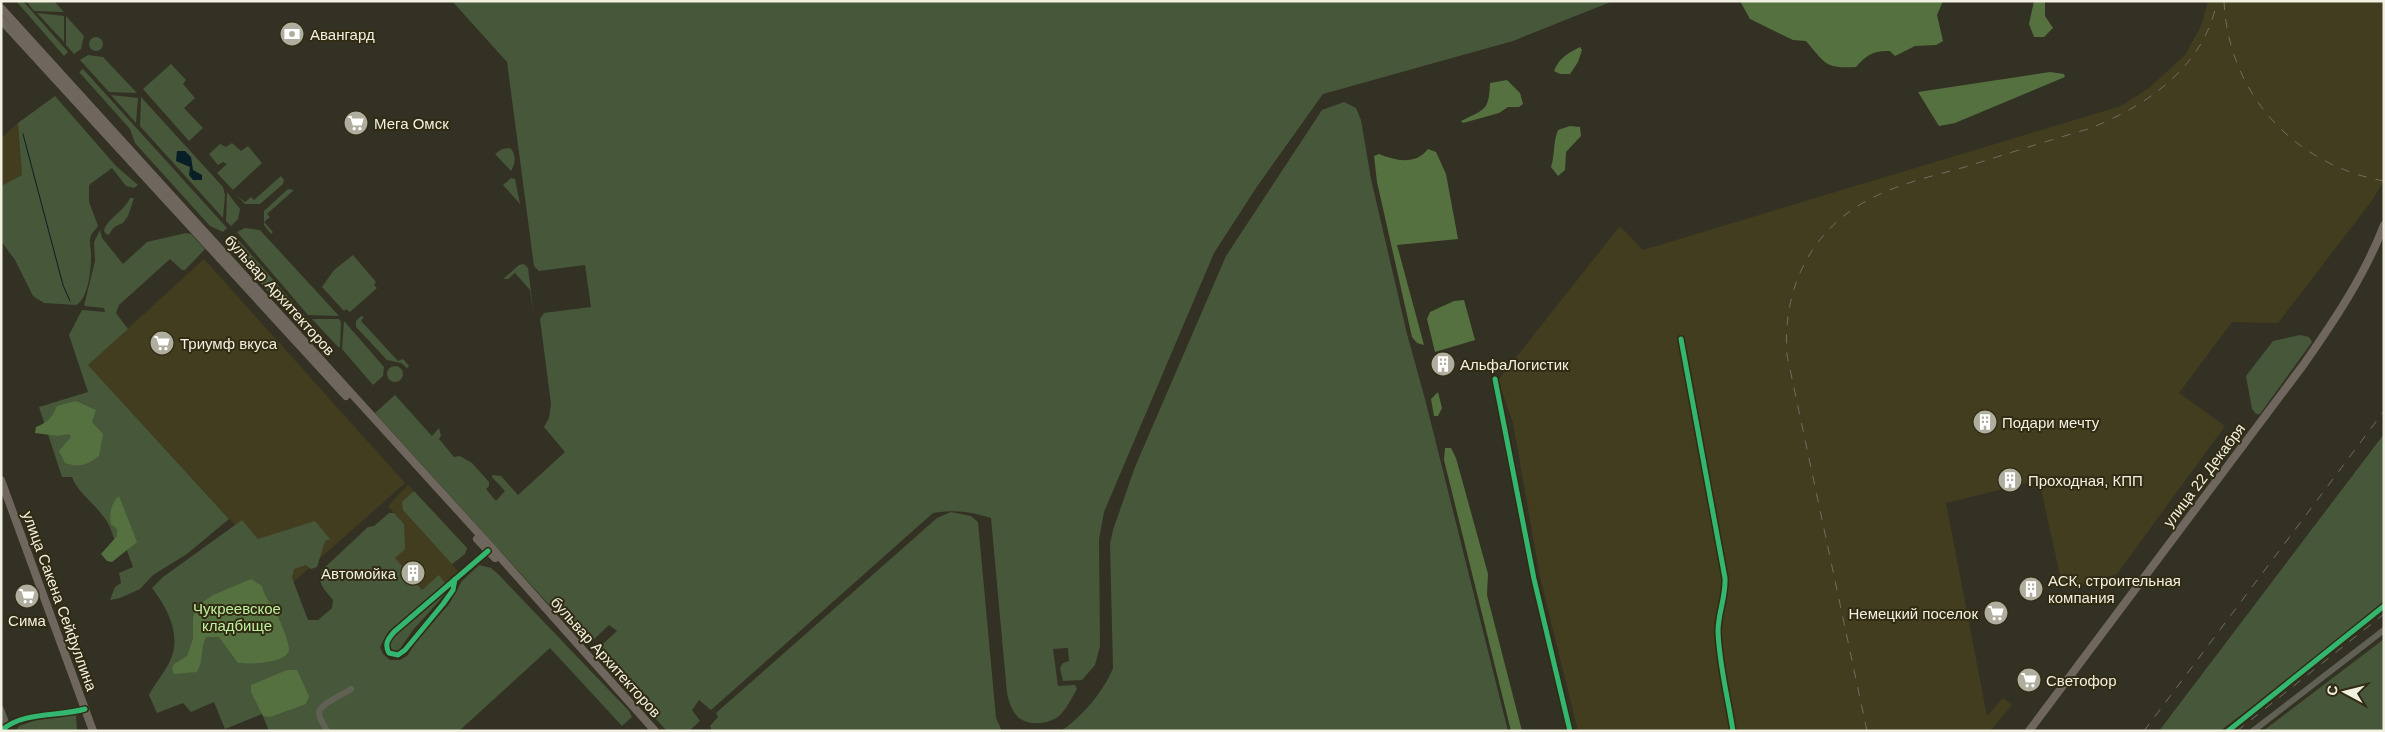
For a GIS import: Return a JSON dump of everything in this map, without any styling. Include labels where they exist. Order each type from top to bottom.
[{"type":"main road","points":[[3,1],[5,18]]},
{"type":"main road","name":"бульвар Архитекторов","points":[[1,8],[11,31],[538,601],[655,731]]},
{"type":"main road","name":"бульвар Архитекторов","points":[[5,18],[490,550]]},
{"type":"main road","points":[[1,25],[11,31]]},
{"type":"main road","name":"улица 22 Декабря","points":[[2029,731],[2304,364],[2336,316],[2360,274],[2384,225]]},
{"type":"main road","name":"улица Сакена Сейфуллина","points":[[1,480],[93,731]]},
{"type":"street","points":[[1681,339],[1725,578],[1726,593],[1720,610],[1718,630],[1733,731]]},
{"type":"street","points":[[1495,379],[1534,579],[1570,731]]},
{"type":"street","points":[[455,579],[453,590],[402,654],[389,653],[386,648],[390,637],[455,579],[490,550]]},
{"type":"street","points":[[2228,731],[2384,606]]},
{"type":"street","points":[[2253,731],[2384,630]]},
{"type":"street","points":[[327,731],[320,718],[319,711],[322,705],[339,698],[351,689]]},
{"type":"street","points":[[1,709],[8,727]]},
{"type":"street","points":[[2,731],[31,718],[85,709]]},
{"type":"shaded area","points":[[2208,1],[2384,1],[2384,181],[2371,202],[2278,323],[2232,322],[2179,393],[2225,426],[2117,574],[2063,589],[2039,480],[1946,503],[1987,716],[2003,698],[2012,705],[1990,731],[1578,731],[1540,577],[1513,423],[1498,380],[1620,226],[1643,250],[2121,106],[2149,88],[2185,55],[2201,26]]},
{"type":"shaded area","points":[[18,123],[22,175],[1,186],[1,138]]},
{"type":"shaded area","points":[[204,259],[405,483],[290,585],[88,365]]},
{"type":"shaded area","points":[[408,485],[467,548],[465,554],[452,564],[458,571],[445,583],[439,576],[422,590],[394,558],[404,524],[388,506]]},
{"type":"green space","points":[[16,1],[23,1],[68,52],[64,56]]},
{"type":"green space","points":[[26,1],[54,1],[64,12],[34,11]]},
{"type":"green space","points":[[452,1],[1613,1],[1513,41],[1323,94],[1256,188],[1214,253],[1104,512],[1099,539],[1100,646],[1095,665],[1082,680],[1063,681],[1060,668],[1063,663],[1069,661],[1068,648],[1053,649],[1058,686],[1075,685],[1077,689],[1058,717],[1047,722],[1029,723],[1019,718],[1013,710],[1007,693],[991,518],[948,511],[933,513],[711,710],[699,700],[692,710],[700,721],[689,731],[667,731],[594,652],[617,631],[609,625],[589,644],[582,641],[375,413],[395,395],[432,436],[439,428],[441,436],[439,439],[454,457],[460,456],[472,463],[489,482],[489,486],[486,489],[496,501],[505,491],[492,475],[501,476],[518,495],[565,452],[544,427],[549,418],[551,404],[540,319],[544,313],[591,307],[585,265],[539,271],[534,266],[507,62]]},
{"type":"green space","points":[[1740,1],[1943,1],[1937,15],[1943,41],[1936,45],[1915,46],[1895,56],[1890,51],[1879,51],[1867,56],[1856,67],[1838,67],[1826,63],[1806,41],[1793,40],[1750,19]]},
{"type":"green space","points":[[2034,1],[2045,1],[2045,16],[2053,28],[2044,37],[2034,37],[2029,24]]},
{"type":"green space","points":[[37,13],[64,16],[64,42]]},
{"type":"green space","points":[[66,16],[84,36],[81,49],[74,54],[66,45]]},
{"type":"green space","points":[[93,37],[99,37],[103,44],[99,51],[93,51],[89,47],[89,41]]},
{"type":"green space","points":[[1580,47],[1582,50],[1578,62],[1570,74],[1560,74],[1554,71],[1564,56]]},
{"type":"green space","points":[[88,55],[103,57],[137,93],[109,92],[80,60]]},
{"type":"green space","points":[[171,64],[186,80],[183,84],[195,98],[184,108],[203,128],[189,141],[143,89]]},
{"type":"green space","points":[[83,69],[227,228],[223,232],[210,226],[135,143],[130,129],[79,72]]},
{"type":"green space","points":[[2050,72],[2064,74],[2065,77],[1955,123],[1939,126],[1918,92]]},
{"type":"green space","points":[[1507,80],[1520,93],[1523,104],[1519,107],[1508,107],[1499,113],[1463,123],[1461,121],[1484,108],[1487,104],[1490,83]]},
{"type":"green space","points":[[111,95],[138,98],[136,123]]},
{"type":"green space","points":[[55,96],[116,166],[138,185],[134,188],[126,186],[112,168],[89,185],[89,202],[98,226],[90,238],[91,263],[88,284],[83,297],[76,305],[44,303],[33,296],[15,260],[1,241],[1,186],[22,175],[18,123]]},
{"type":"green space","points":[[141,97],[223,187],[225,195],[223,218],[140,126]]},
{"type":"green space","points":[[1344,102],[1356,108],[1361,120],[1371,179],[1407,334],[1508,731],[1061,731],[1092,703],[1104,686],[1113,668],[1110,544],[1113,530],[1135,467],[1226,256],[1322,110]]},
{"type":"green space","points":[[1570,126],[1580,127],[1581,136],[1566,152],[1565,170],[1558,176],[1551,167],[1556,135],[1558,130]]},
{"type":"green space","points":[[232,143],[241,151],[248,146],[262,163],[233,190],[217,173],[227,164],[223,162],[218,165],[209,154],[220,144],[226,147]]},
{"type":"green space","points":[[510,148],[514,153],[515,160],[511,171],[495,154],[502,149]]},
{"type":"green space","points":[[1428,149],[1436,152],[1446,174],[1458,239],[1397,245],[1424,345],[1417,343],[1412,337],[1377,182],[1374,156],[1379,154],[1405,160],[1418,158]]},
{"type":"green space","points":[[281,176],[284,180],[283,184],[260,204],[245,204],[236,195],[245,202],[251,197],[254,200]]},
{"type":"green space","points":[[511,178],[515,179],[520,204],[503,185]]},
{"type":"green space","points":[[288,189],[294,190],[267,214],[270,217],[264,222],[264,211]]},
{"type":"green space","points":[[227,192],[240,209],[238,219],[231,226],[226,221]]},
{"type":"green space","points":[[130,198],[134,198],[128,216],[109,235],[106,234],[104,231],[108,222],[123,208]]},
{"type":"green space","points":[[264,222],[273,232],[271,234],[264,225]]},
{"type":"green space","points":[[245,228],[260,230],[339,316],[308,315],[237,232]]},
{"type":"green space","points":[[100,230],[102,238],[123,264],[147,242],[186,233],[191,234],[205,249],[185,270],[182,270],[170,259],[119,305],[116,313],[128,329],[88,365],[229,519],[187,554],[153,575],[140,589],[120,598],[110,600],[115,587],[121,583],[119,573],[133,567],[125,545],[117,548],[106,520],[78,488],[72,477],[62,477],[39,407],[88,392],[69,335],[82,310],[105,312],[104,308],[84,306],[95,261],[94,242]]},
{"type":"green space","points":[[235,236],[323,337],[317,341],[313,339],[241,262],[237,248],[230,240]]},
{"type":"green space","points":[[353,255],[376,282],[374,285],[377,288],[350,312],[346,309],[344,311],[322,287],[334,270]]},
{"type":"green space","points":[[524,264],[528,268],[534,317],[530,290],[515,273],[508,279],[503,279],[519,265]]},
{"type":"green space","points":[[1464,300],[1475,340],[1435,352],[1427,319],[1430,312],[1454,301]]},
{"type":"green space","points":[[361,316],[364,317],[361,321],[398,361],[403,359],[409,366],[407,368],[401,363],[387,360],[356,327],[356,321]]},
{"type":"green space","points":[[312,319],[339,319],[341,322],[340,347],[338,347]]},
{"type":"green space","points":[[344,321],[384,367],[383,376],[373,385],[342,349]]},
{"type":"green space","points":[[2300,335],[2309,337],[2312,342],[2260,414],[2256,414],[2252,409],[2246,376],[2273,341]]},
{"type":"green space","points":[[395,366],[403,374],[395,382],[387,374]]},
{"type":"green space","points":[[1438,392],[1442,408],[1438,416],[1434,416],[1431,399]]},
{"type":"green space","points":[[76,401],[96,410],[92,422],[103,434],[99,456],[91,462],[70,465],[65,463],[59,451],[71,437],[69,434],[58,436],[35,433],[36,427],[49,419],[57,406]]},
{"type":"green space","points":[[2384,434],[2384,601],[2338,641],[2220,731],[2159,731]]},
{"type":"green space","points":[[1445,448],[1451,448],[1456,458],[1488,574],[1487,595],[1522,731],[1511,731],[1444,460]]},
{"type":"green space","points":[[414,491],[467,548],[465,554],[452,564],[403,510],[402,502]]},
{"type":"green space","points":[[119,496],[137,542],[112,562],[107,561],[101,554],[117,536],[117,529],[111,524],[110,516],[112,505]]},
{"type":"green space","points":[[951,512],[971,516],[978,522],[996,718],[1002,731],[712,731],[710,726],[718,717],[716,713],[937,518]]},
{"type":"green space","name":"Чукреевское кладбище","points":[[389,513],[394,513],[404,524],[405,549],[395,558],[422,590],[439,575],[445,583],[388,632],[380,647],[383,654],[390,660],[400,660],[407,656],[418,639],[449,604],[462,581],[479,565],[491,568],[498,574],[629,711],[632,717],[622,726],[550,648],[459,731],[269,731],[262,714],[225,729],[214,702],[191,712],[183,703],[157,713],[149,695],[169,664],[174,644],[173,627],[170,619],[152,588],[163,577],[242,520],[258,539],[315,521],[330,539],[325,541],[317,567],[311,569],[306,565],[294,569],[292,578],[308,620],[318,620],[332,608],[333,600],[324,590],[321,583],[320,575],[322,570],[368,527],[374,526]]},
{"type":"green space","name":"Чукреевское кладбище","points":[[251,579],[262,586],[278,617],[289,647],[286,655],[274,661],[238,663],[219,637],[206,637],[201,663],[197,672],[174,674],[172,668],[174,664],[187,656],[193,639],[193,618],[197,606],[213,595]]},
{"type":"green space","points":[[448,591],[413,630],[397,653],[389,649],[390,641],[395,636]]},
{"type":"green space","points":[[2384,639],[2384,731],[2263,731]]},
{"type":"green space","points":[[287,670],[297,670],[309,696],[306,704],[270,717],[263,716],[251,692],[251,685]]},
{"type":"green space","points":[[76,715],[77,731],[16,731],[19,726],[36,720]]},
{"type":"water","points":[[177,151],[185,151],[191,157],[193,170],[202,175],[202,180],[193,180],[189,175],[190,167],[176,161]]},
{"type":"waterway","points":[[23,134],[63,285],[70,301]]},
{"type":"railway","points":[[1867,731],[1787,355],[1789,308],[1795,286],[1804,265],[1830,228],[1848,213],[1879,194],[1915,181],[2088,129],[2131,109],[2170,81],[2186,64],[2200,45],[2210,24],[2217,1]]},
{"type":"railway","points":[[2224,1],[2228,34],[2238,66],[2253,94],[2272,120],[2295,141],[2322,159],[2351,172],[2384,181]]},
{"type":"railway","points":[[2144,731],[2384,411]]},
{"type":"railway","points":[[2237,731],[2384,614]]},
{"type":"cycle path","points":[[1681,339],[1725,578],[1718,631],[1722,668],[1733,731]]},
{"type":"cycle path","points":[[1495,379],[1534,579],[1570,731]]},
{"type":"cycle path","points":[[455,579],[453,590],[405,650],[398,655],[389,653],[387,642],[394,632],[488,551]]},
{"type":"cycle path","points":[[2228,731],[2384,606]]},
{"type":"cycle path","points":[[1,731],[19,720],[30,717],[85,709]]},
{"type":"place","name":"Авангард","points":[[292,34]]},
{"type":"place","name":"Мега Омск","points":[[356,123]]},
{"type":"place","name":"Триумф вкуса","points":[[162,343]]},
{"type":"place","name":"АльфаЛогистик","points":[[1443,364]]},
{"type":"place","name":"Подари мечту","points":[[1985,422]]},
{"type":"place","name":"Проходная, КПП","points":[[2010,480]]},
{"type":"place","name":"Автомойка","points":[[413,573]]},
{"type":"place","name":"АСК, строительная компания","points":[[2031,589]]},
{"type":"place","name":"Сима","points":[[27,596]]},
{"type":"place","name":"Немецкий поселок","points":[[1996,613]]},
{"type":"place","name":"Светофор","points":[[2029,680]]}]
